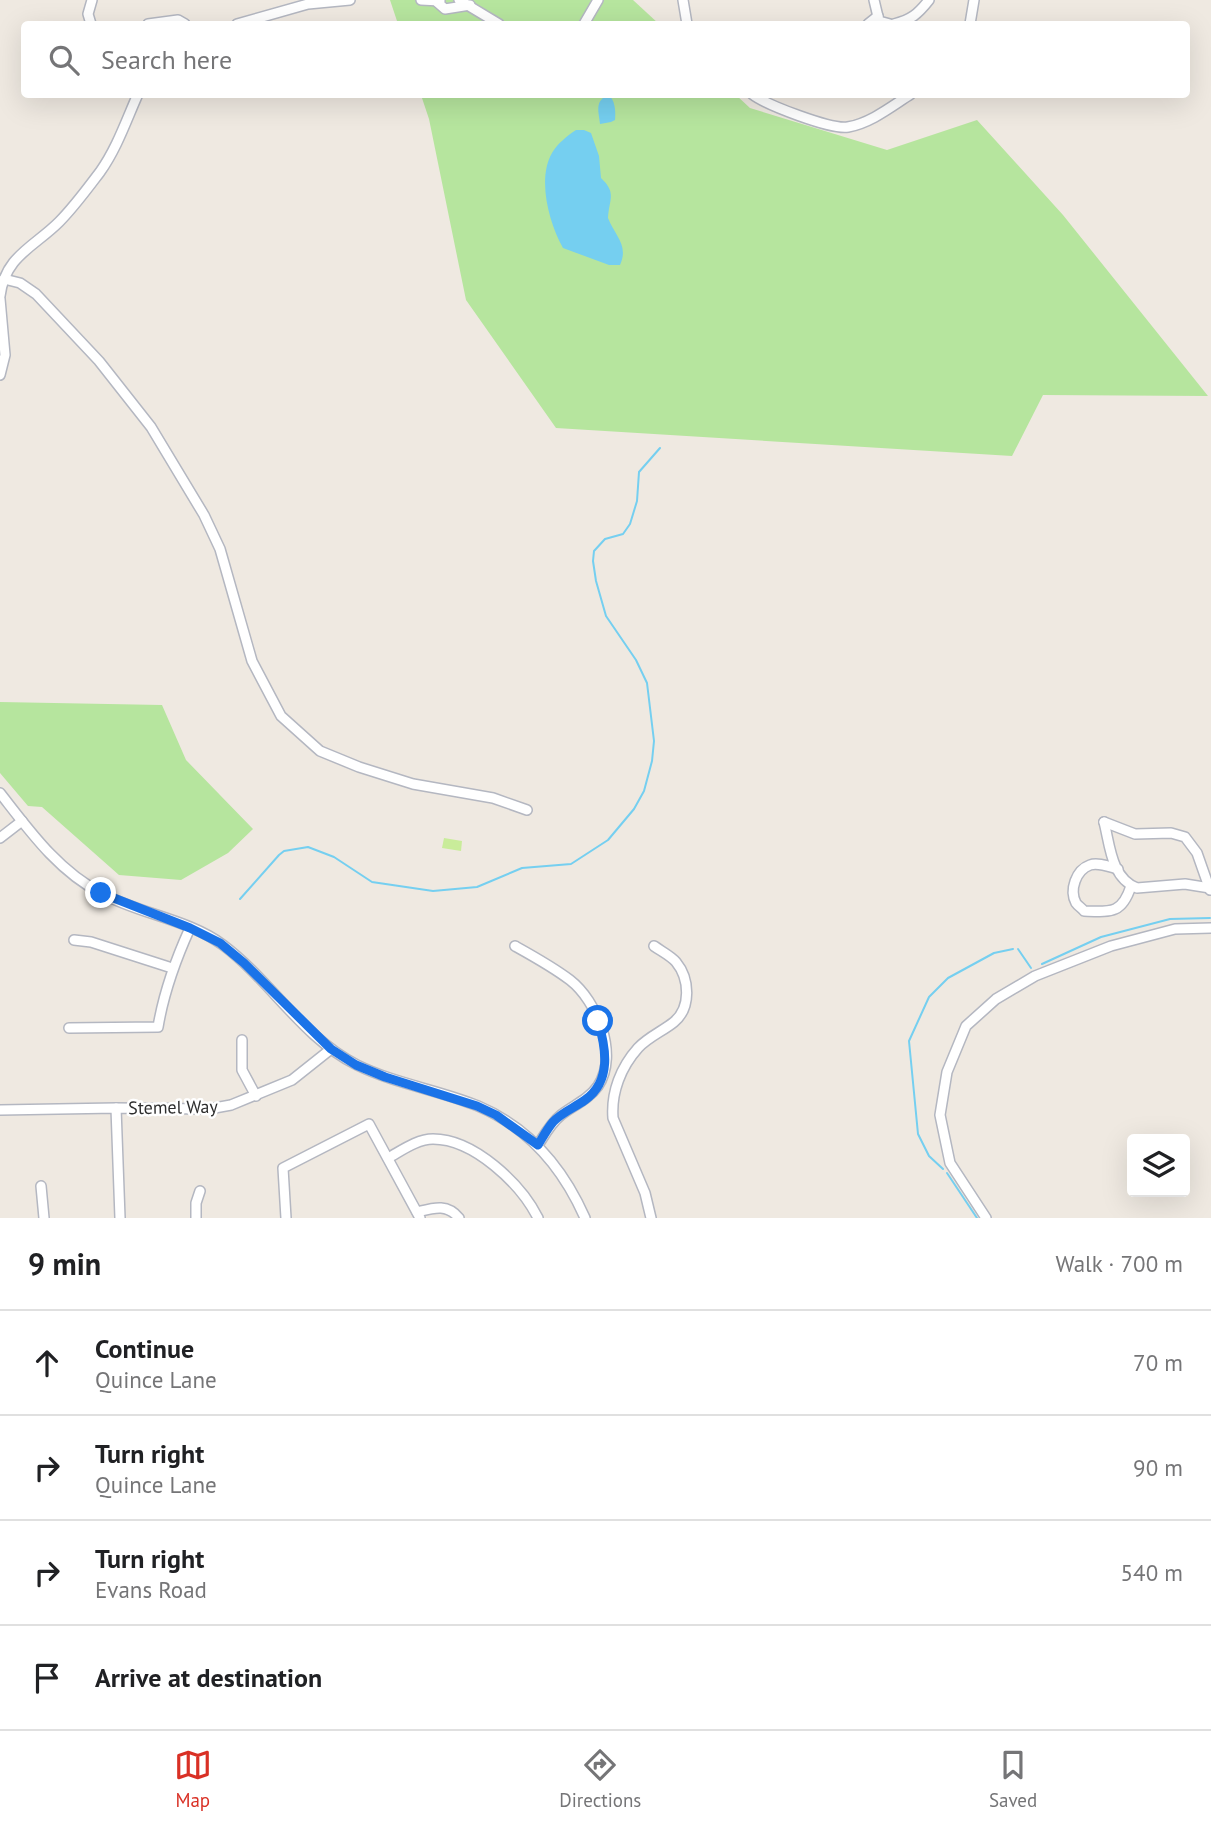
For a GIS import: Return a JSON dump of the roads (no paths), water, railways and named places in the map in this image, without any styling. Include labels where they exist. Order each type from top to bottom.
[{"type":"street","points":[[89,21],[88,14],[92,0]]},
{"type":"street","points":[[248,21],[321,1],[349,0]]},
{"type":"street","points":[[421,0],[439,1],[445,9],[470,5]]},
{"type":"street","points":[[459,0],[494,21]]},
{"type":"street","points":[[586,21],[598,0]]},
{"type":"street","points":[[683,0],[686,21]]},
{"type":"street","points":[[874,0],[879,21]]},
{"type":"street","points":[[898,21],[918,14],[929,0]]},
{"type":"street","points":[[970,21],[974,0]]},
{"type":"street","points":[[872,21],[878,16]]},
{"type":"street","points":[[0,375],[5,355],[0,298],[4,279],[16,258],[56,225],[99,173],[121,136],[136,98]]},
{"type":"street","points":[[757,98],[763,103],[835,127],[848,128],[870,119],[904,98]]},
{"type":"street","points":[[4,279],[20,283],[36,294],[99,361],[151,427],[204,515],[220,549],[252,660],[281,716],[320,751],[359,767],[413,784],[493,798],[527,810]]},
{"type":"street","points":[[0,793],[61,866],[101,893],[190,928],[220,943],[331,1049],[356,1065],[385,1077],[477,1106],[496,1115],[538,1145],[561,1171],[586,1218]]},
{"type":"street","points":[[0,838],[22,821]]},
{"type":"street","points":[[1104,822],[1135,834],[1171,833],[1185,836],[1197,853],[1210,890],[1185,884],[1137,888],[1131,886],[1112,860],[1104,822]]},
{"type":"street","points":[[1118,869],[1089,865],[1076,877],[1073,890],[1076,903],[1084,911],[1107,912],[1120,908],[1131,886]]},
{"type":"street","points":[[69,1028],[158,1027],[162,1000],[172,968],[190,928]]},
{"type":"street","points":[[986,1218],[950,1163],[940,1115],[947,1072],[966,1026],[996,999],[1048,971],[1111,946],[1175,929],[1211,928]]},
{"type":"street","points":[[74,940],[90,942],[172,968]]},
{"type":"street","points":[[515,946],[571,980],[586,997],[606,1046],[605,1068],[599,1084],[587,1099],[553,1122],[538,1145]]},
{"type":"street","points":[[650,1218],[645,1193],[613,1118],[612,1105],[617,1082],[628,1062],[640,1046],[674,1022],[687,1001],[684,978],[679,966],[675,960],[654,946]]},
{"type":"street","points":[[242,1040],[242,1070],[256,1096]]},
{"type":"street","name":"Stemel Way","points":[[0,1110],[209,1110],[256,1096],[292,1080],[331,1049]]},
{"type":"street","points":[[116,1108],[120,1218]]},
{"type":"street","points":[[286,1218],[283,1168],[369,1125],[418,1215],[441,1206],[454,1212],[459,1218]]},
{"type":"street","points":[[388,1158],[421,1141],[447,1141],[482,1157],[504,1172],[528,1200],[538,1218]]},
{"type":"street","points":[[41,1186],[44,1218]]},
{"type":"street","points":[[196,1218],[196,1203],[200,1191]]},
{"type":"water","points":[[612,99],[615,120],[600,124],[598,111],[601,100]]},
{"type":"water","points":[[576,130],[591,133],[599,156],[601,178],[611,192],[608,218],[622,246],[620,265],[609,265],[563,248],[549,214],[545,188],[548,164],[557,146]]},
{"type":"waterway","points":[[240,899],[284,851],[308,847],[334,857],[372,882],[433,891],[477,887],[522,868],[571,864],[608,840],[634,809],[644,791],[654,741],[647,683],[636,660],[606,616],[596,581],[594,551],[605,539],[623,534],[630,524],[637,501],[639,472],[660,448]]},
{"type":"waterway","points":[[1042,964],[1101,937],[1170,919],[1210,918]]},
{"type":"waterway","points":[[943,1169],[929,1156],[918,1134],[909,1041],[929,997],[948,978],[994,953],[1013,949]]},
{"type":"waterway","points":[[1018,949],[1031,968]]},
{"type":"waterway","points":[[947,1173],[977,1218]]}]
